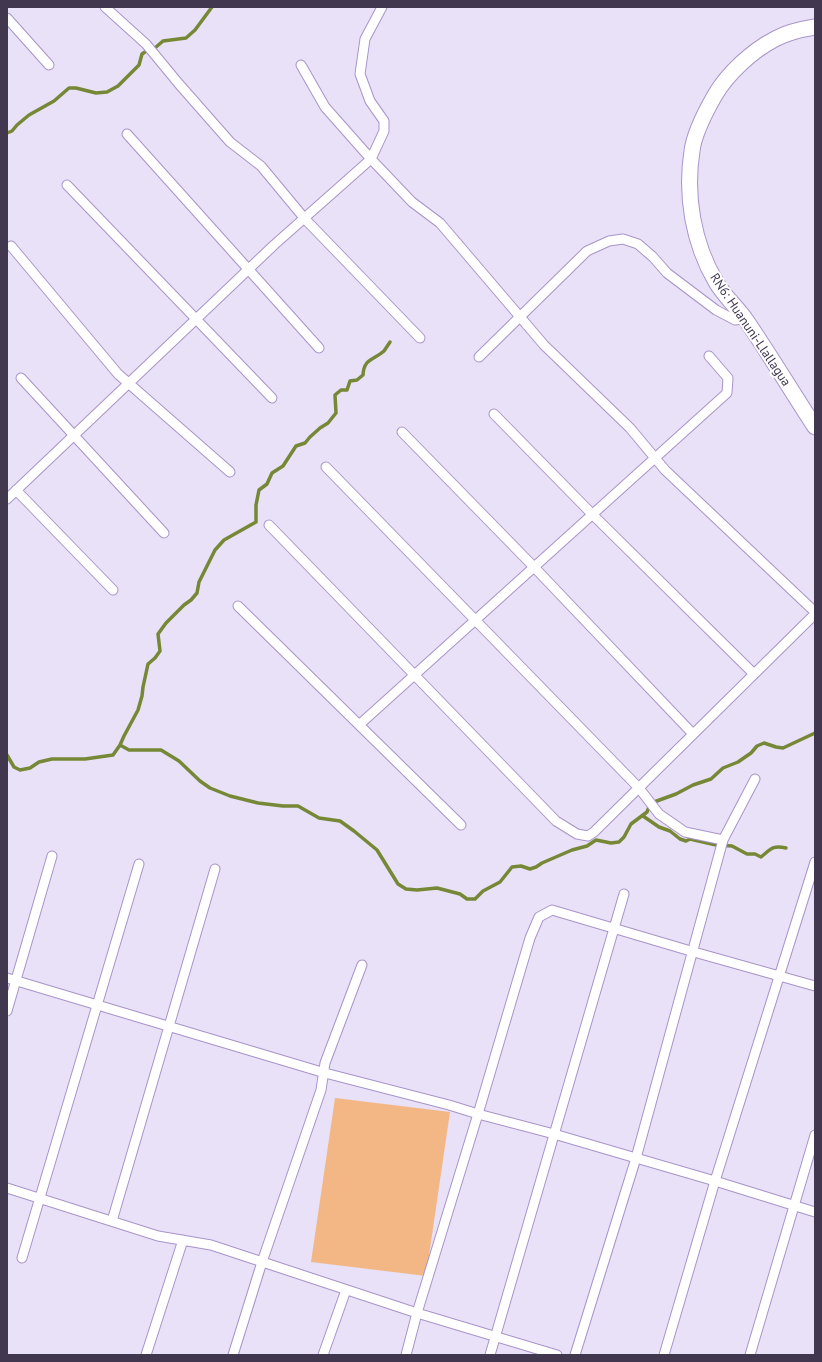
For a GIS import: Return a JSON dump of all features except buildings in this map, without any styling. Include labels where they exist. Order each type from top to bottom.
[{"type":"highway","name":"RN6: Huanuni-Llallagua","points":[[815,27],[806,28],[775,39],[750,57],[732,73],[718,90],[706,111],[692,149],[689,198],[700,250],[716,283],[745,319],[815,427]]},
{"type":"street","points":[[105,7],[146,44],[230,142],[261,166],[305,219],[420,338]]},
{"type":"street","points":[[7,499],[248,270],[371,159],[384,131],[384,121],[370,101],[360,74],[365,39],[382,7]]},
{"type":"street","points":[[7,18],[49,65]]},
{"type":"street","points":[[269,525],[556,821],[577,834],[588,836],[639,788],[815,613],[682,486],[655,458],[630,428],[544,345],[440,223],[412,202],[325,107],[301,65]]},
{"type":"street","points":[[127,134],[318,348]]},
{"type":"street","points":[[67,185],[272,398]]},
{"type":"street","points":[[479,357],[587,251],[608,241],[623,239],[638,244],[654,257],[667,273],[716,310],[735,320],[745,319]]},
{"type":"street","points":[[11,246],[118,374],[230,472]]},
{"type":"street","points":[[359,725],[727,393],[728,378],[709,356]]},
{"type":"street","points":[[21,378],[164,533]]},
{"type":"street","points":[[494,414],[592,514],[754,674]]},
{"type":"street","points":[[402,432],[534,567],[693,734]]},
{"type":"street","points":[[326,467],[639,788],[659,814],[685,832],[723,840]]},
{"type":"street","points":[[16,490],[113,590]]},
{"type":"street","points":[[238,606],[461,825]]},
{"type":"street","points":[[575,1355],[636,1158],[694,952],[723,840],[755,779]]},
{"type":"street","points":[[7,1011],[11,980],[52,856]]},
{"type":"street","points":[[664,1355],[715,1181],[815,862]]},
{"type":"street","points":[[22,1258],[139,864]]},
{"type":"street","points":[[112,1221],[216,869]]},
{"type":"street","points":[[490,1355],[624,894]]},
{"type":"street","points":[[406,1355],[417,1313],[530,938],[539,917],[552,910],[815,986]]},
{"type":"street","points":[[233,1355],[262,1262],[321,1090],[325,1063],[362,964]]},
{"type":"street","points":[[11,980],[324,1073],[554,1134],[815,1212]]},
{"type":"street","points":[[750,1355],[815,1134]]},
{"type":"street","points":[[7,1188],[158,1236],[211,1245],[417,1313],[557,1355]]},
{"type":"street","points":[[146,1355],[183,1240]]},
{"type":"street","points":[[323,1355],[346,1290]]},
{"type":"shaded area","points":[[335,1098],[450,1112],[426,1276],[311,1262]]},
{"type":"waterway","points":[[156,47],[163,41],[186,38],[195,30],[212,7]]},
{"type":"waterway","points":[[7,133],[12,131],[29,115],[54,101],[69,88],[76,88],[96,93],[107,92],[118,86],[139,65],[142,54],[145,52]]},
{"type":"waterway","points":[[7,755],[14,767],[20,770],[30,768],[39,762],[52,759],[85,759],[113,755],[120,745],[138,710],[148,664],[160,651],[158,634],[166,623],[197,593],[199,582],[215,550],[224,540],[256,522],[256,505],[259,490],[267,484],[272,473],[283,466],[296,446],[305,443],[320,428],[328,423],[336,413],[335,395],[341,390],[347,390],[350,381],[357,380],[363,375],[367,362],[384,351],[390,342]]},
{"type":"waterway","points":[[120,745],[129,750],[161,750],[179,761],[200,781],[210,788],[230,796],[258,803],[298,806],[319,818],[340,821],[377,850],[398,884],[406,889],[417,890],[437,888],[460,894],[467,899],[475,899],[483,891],[500,882],[512,867],[521,866],[530,869],[572,850],[587,846],[596,840],[611,843],[619,842],[624,837],[631,824],[647,812],[649,807],[654,802],[711,779],[723,768],[738,762],[751,753],[757,746],[764,743],[783,748],[815,733]]},
{"type":"waterway","points":[[643,816],[659,827],[670,831],[680,839],[686,841],[690,839],[716,845],[732,846],[747,854],[755,854],[761,857],[775,847],[786,848]]}]
